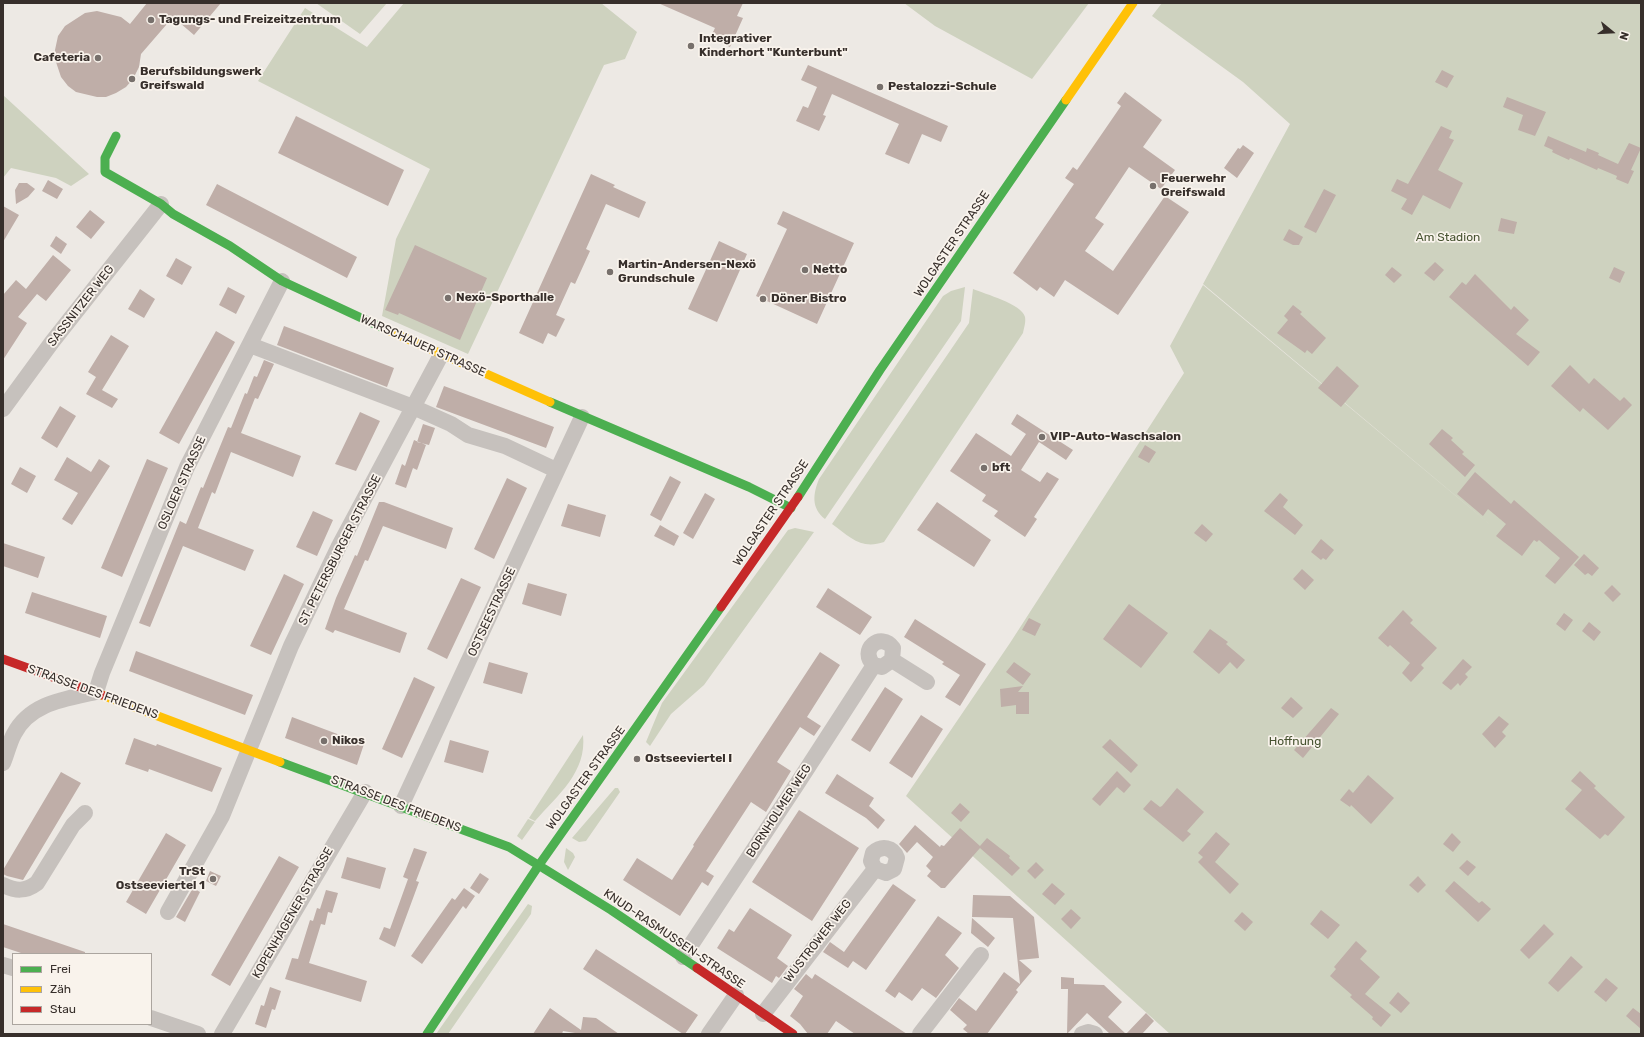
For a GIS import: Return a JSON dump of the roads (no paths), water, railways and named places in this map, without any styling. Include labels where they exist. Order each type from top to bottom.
[{"type":"street","name":"WOLGASTER STRASSE","points":[[427,1034],[539,865],[790,508],[880,370],[1096,54],[1133,3]]},
{"type":"street","name":"WARSCHAUER STRASSE","points":[[116,136],[105,158],[105,172],[161,204],[173,214],[230,246],[282,281],[441,355],[749,488],[790,508]]},
{"type":"street","name":"SASSNITZER WEG","points":[[3,409],[52,342],[161,204]]},
{"type":"street","name":"OSLOER STRASSE","points":[[96,692],[187,467],[282,281]]},
{"type":"street","points":[[250,345],[413,407],[451,424],[468,435],[505,446],[556,470]]},
{"type":"street","name":"ST. PETERSBURGER STRASSE","points":[[250,750],[291,646],[339,546],[441,355]]},
{"type":"street","name":"OSTSEESTRASSE","points":[[401,806],[556,470],[582,417]]},
{"type":"street","points":[[879,641],[887,642],[893,648],[892,660],[882,667],[874,665],[869,658],[868,653],[871,645],[879,641]]},
{"type":"street","name":"STRASSE DES FRIEDENS","points":[[3,659],[96,692],[509,847],[539,865]]},
{"type":"street","points":[[892,660],[927,682]]},
{"type":"street","name":"BORNHOLMER WEG","points":[[683,957],[874,665]]},
{"type":"street","points":[[3,763],[14,734],[27,717],[40,708],[61,699],[96,692]]},
{"type":"street","points":[[168,912],[222,816],[250,750]]},
{"type":"street","name":"KOPENHAGENER STRASSE","points":[[222,1034],[365,792]]},
{"type":"street","points":[[3,885],[21,890],[29,889],[37,883],[73,825],[85,813]]},
{"type":"street","name":"KNUD-RASMUSSEN-STRASSE","points":[[539,865],[683,957],[793,1034]]},
{"type":"street","name":"WUSTROWER WEG","points":[[763,1014],[875,869]]},
{"type":"street","points":[[920,1034],[981,955]]},
{"type":"street","points":[[709,1034],[736,995]]},
{"type":"street","points":[[152,1018],[198,1034]]},
{"type":"street","points":[[1082,1034],[1088,1032],[1095,1034]]},
{"type":"place","name":"Tagungs- und Freizeitzentrum","points":[[151,20]]},
{"type":"place","name":"Integrativer Kinderhort \"Kunterbunt\"","points":[[691,46]]},
{"type":"place","name":"Cafeteria","points":[[98,58]]},
{"type":"place","name":"Berufsbildungswerk Greifswald","points":[[132,79]]},
{"type":"place","name":"Pestalozzi-Schule","points":[[880,87]]},
{"type":"place","name":"Feuerwehr Greifswald","points":[[1153,186]]},
{"type":"place","name":"Netto","points":[[805,270]]},
{"type":"place","name":"Martin-Andersen-Nexö Grundschule","points":[[610,272]]},
{"type":"place","name":"Nexö-Sporthalle","points":[[448,298]]},
{"type":"place","name":"Döner Bistro","points":[[763,299]]},
{"type":"place","name":"VIP-Auto-Waschsalon","points":[[1042,437]]},
{"type":"place","name":"bft","points":[[984,468]]},
{"type":"place","name":"Nikos","points":[[324,741]]},
{"type":"place","name":"Ostseeviertel I","points":[[637,759]]},
{"type":"place","name":"TrSt Ostseeviertel 1","points":[[213,879]]},
{"type":"park label","name":"Am Stadion","points":[[1448,238]]},
{"type":"park label","name":"Hoffnung","points":[[1295,742]]}]
